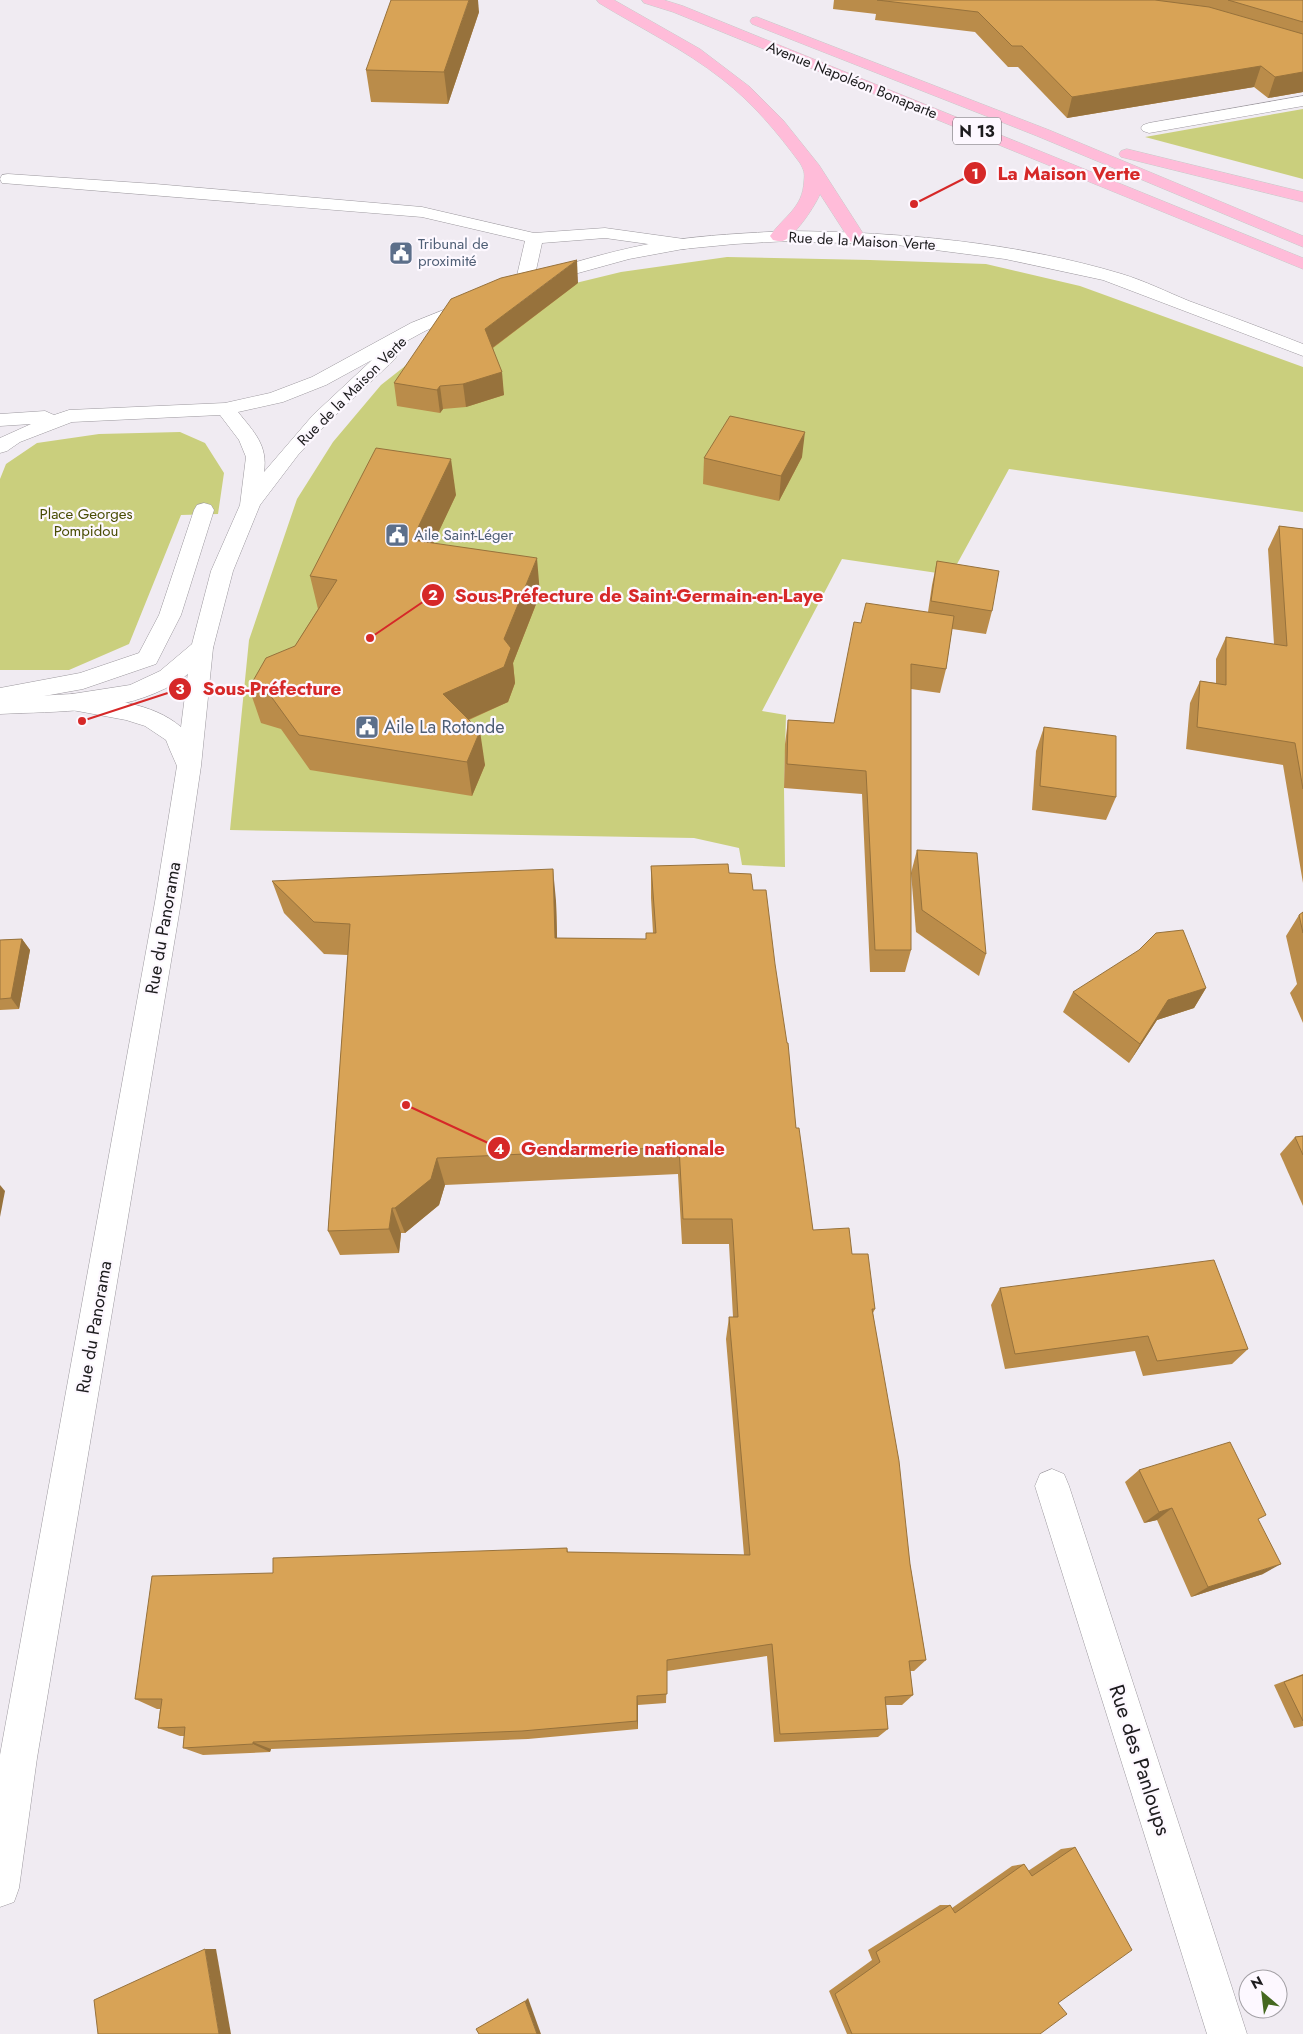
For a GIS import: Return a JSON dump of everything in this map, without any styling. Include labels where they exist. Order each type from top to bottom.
[{"type":"main road","points":[[604,0],[702,57],[744,89],[769,114],[813,169],[857,238]]},
{"type":"main road","name":"Avenue Napoléon Bonaparte","points":[[649,0],[678,9],[1303,264]]},
{"type":"main road","name":"Avenue Napoléon Bonaparte","points":[[741,15],[1043,133],[1303,242]]},
{"type":"main road","points":[[1043,133],[1303,197]]},
{"type":"main road","points":[[780,236],[793,222],[812,195],[813,169]]},
{"type":"street","points":[[1149,128],[1303,101]]},
{"type":"street","points":[[8,179],[155,189],[422,212],[534,238],[604,233],[684,244]]},
{"type":"street","name":"Rue de la Maison Verte","points":[[507,290],[624,255],[684,244],[780,236],[857,238],[935,244],[1022,257],[1110,277],[1303,350]]},
{"type":"street","points":[[524,284],[534,238]]},
{"type":"street","name":"Rue de la Maison Verte","points":[[225,409],[276,398],[319,381],[418,327],[489,297]]},
{"type":"street","name":"Rue de la Maison Verte","points":[[250,505],[291,451],[320,419],[418,327]]},
{"type":"street","points":[[0,420],[225,409],[249,439],[256,457],[250,505],[222,571],[202,648],[168,676],[134,693],[72,702],[0,706]]},
{"type":"street","points":[[0,446],[13,438],[69,416]]},
{"type":"street","points":[[0,696],[83,681],[148,658],[170,615],[204,510]]},
{"type":"street","name":"Rue du Panorama","points":[[0,1888],[9,1759],[168,902],[189,766],[202,648]]},
{"type":"street","points":[[72,702],[140,715],[163,725],[174,735],[189,766]]},
{"type":"street","name":"Rue des Panloups","points":[[1052,1486],[1227,2034]]},
{"type":"green space","points":[[1303,109],[1303,179],[1145,137]]},
{"type":"green space","points":[[727,257],[986,264],[1080,286],[1303,367],[1303,512],[1009,469],[951,575],[842,559],[762,711],[786,715],[784,788],[785,867],[742,865],[739,848],[694,838],[230,830],[249,640],[297,499],[333,442],[381,385],[428,348],[551,289],[621,272]]},
{"type":"green space","name":"Place Georges Pompidou","points":[[180,432],[205,443],[224,473],[218,514],[181,515],[129,644],[69,670],[0,670],[0,479],[6,464],[37,443],[99,434]]},
{"type":"building","points":[[391,0],[469,0],[444,72],[366,70]]},
{"type":"building","points":[[877,0],[1155,0],[1209,7],[1303,34],[1303,72],[1275,77],[1261,66],[1072,97],[1022,46],[1012,46],[978,12]]},
{"type":"building","points":[[1228,0],[1303,0],[1303,22]]},
{"type":"building","points":[[577,260],[485,329],[502,372],[463,384],[440,386],[437,390],[394,383],[451,299],[501,278]]},
{"type":"building","points":[[730,416],[805,432],[781,476],[704,458]]},
{"type":"building","points":[[376,448],[451,459],[412,540],[537,558],[504,639],[511,648],[504,667],[443,694],[480,731],[467,762],[299,735],[270,695],[249,688],[266,658],[295,646],[337,580],[310,576]]},
{"type":"building","points":[[1279,526],[1303,529],[1303,789],[1295,743],[1197,727],[1200,681],[1226,685],[1226,637],[1287,646]]},
{"type":"building","points":[[937,561],[999,571],[992,611],[931,601]]},
{"type":"building","points":[[866,603],[954,616],[946,669],[911,664],[911,950],[875,950],[866,771],[787,764],[788,720],[834,723],[854,622],[861,623]]},
{"type":"building","points":[[1044,727],[1116,736],[1116,797],[1040,786]]},
{"type":"building","points":[[917,850],[977,853],[986,954],[922,910]]},
{"type":"building","points":[[728,864],[729,873],[751,874],[753,890],[766,890],[775,964],[788,1043],[796,1128],[799,1128],[813,1230],[849,1228],[852,1254],[868,1254],[875,1309],[872,1309],[899,1461],[910,1564],[926,1660],[909,1661],[913,1695],[885,1697],[888,1729],[780,1734],[772,1644],[667,1660],[667,1694],[637,1696],[637,1721],[522,1731],[253,1742],[253,1744],[183,1748],[185,1727],[158,1728],[162,1699],[135,1699],[152,1576],[273,1573],[273,1558],[567,1548],[567,1552],[750,1555],[729,1317],[738,1317],[732,1219],[683,1219],[679,1147],[437,1158],[431,1179],[395,1208],[392,1208],[389,1229],[328,1231],[350,924],[314,922],[272,881],[553,869],[555,938],[646,939],[646,933],[656,933],[651,866]]},
{"type":"building","points":[[1303,912],[1303,933],[1299,915]]},
{"type":"building","points":[[1183,930],[1206,988],[1168,1000],[1140,1044],[1073,992],[1139,950],[1156,933]]},
{"type":"building","points":[[22,939],[11,998],[0,999],[0,940]]},
{"type":"building","points":[[1303,1136],[1303,1155],[1295,1137]]},
{"type":"building","points":[[1214,1260],[1248,1349],[1157,1361],[1148,1336],[1015,1354],[1000,1288]]},
{"type":"building","points":[[1230,1442],[1266,1515],[1258,1519],[1281,1564],[1208,1587],[1172,1508],[1159,1512],[1139,1470]]},
{"type":"building","points":[[1303,1675],[1303,1721],[1284,1682]]},
{"type":"building","points":[[1075,1847],[1132,1950],[1058,2003],[1067,2014],[1040,2034],[852,2034],[835,1994],[880,1962],[876,1952],[950,1905],[955,1913],[1024,1864],[1032,1876]]},
{"type":"building","points":[[205,1949],[219,2034],[98,2034],[94,2000]]},
{"type":"building","points":[[525,2001],[537,2034],[479,2034],[476,2029]]},
{"type":"place","name":"La Maison Verte","points":[[914,204]]},
{"type":"place","name":"Tribunal de proximité","points":[[401,253]]},
{"type":"place","name":"Aile Saint-Léger","points":[[397,535]]},
{"type":"place","name":"Sous-Préfecture de Saint-Germain-en-Laye","points":[[370,638]]},
{"type":"place","name":"Sous-Préfecture","points":[[82,721]]},
{"type":"place","name":"Aile La Rotonde","points":[[367,727]]},
{"type":"place","name":"Gendarmerie nationale","points":[[406,1105]]}]
